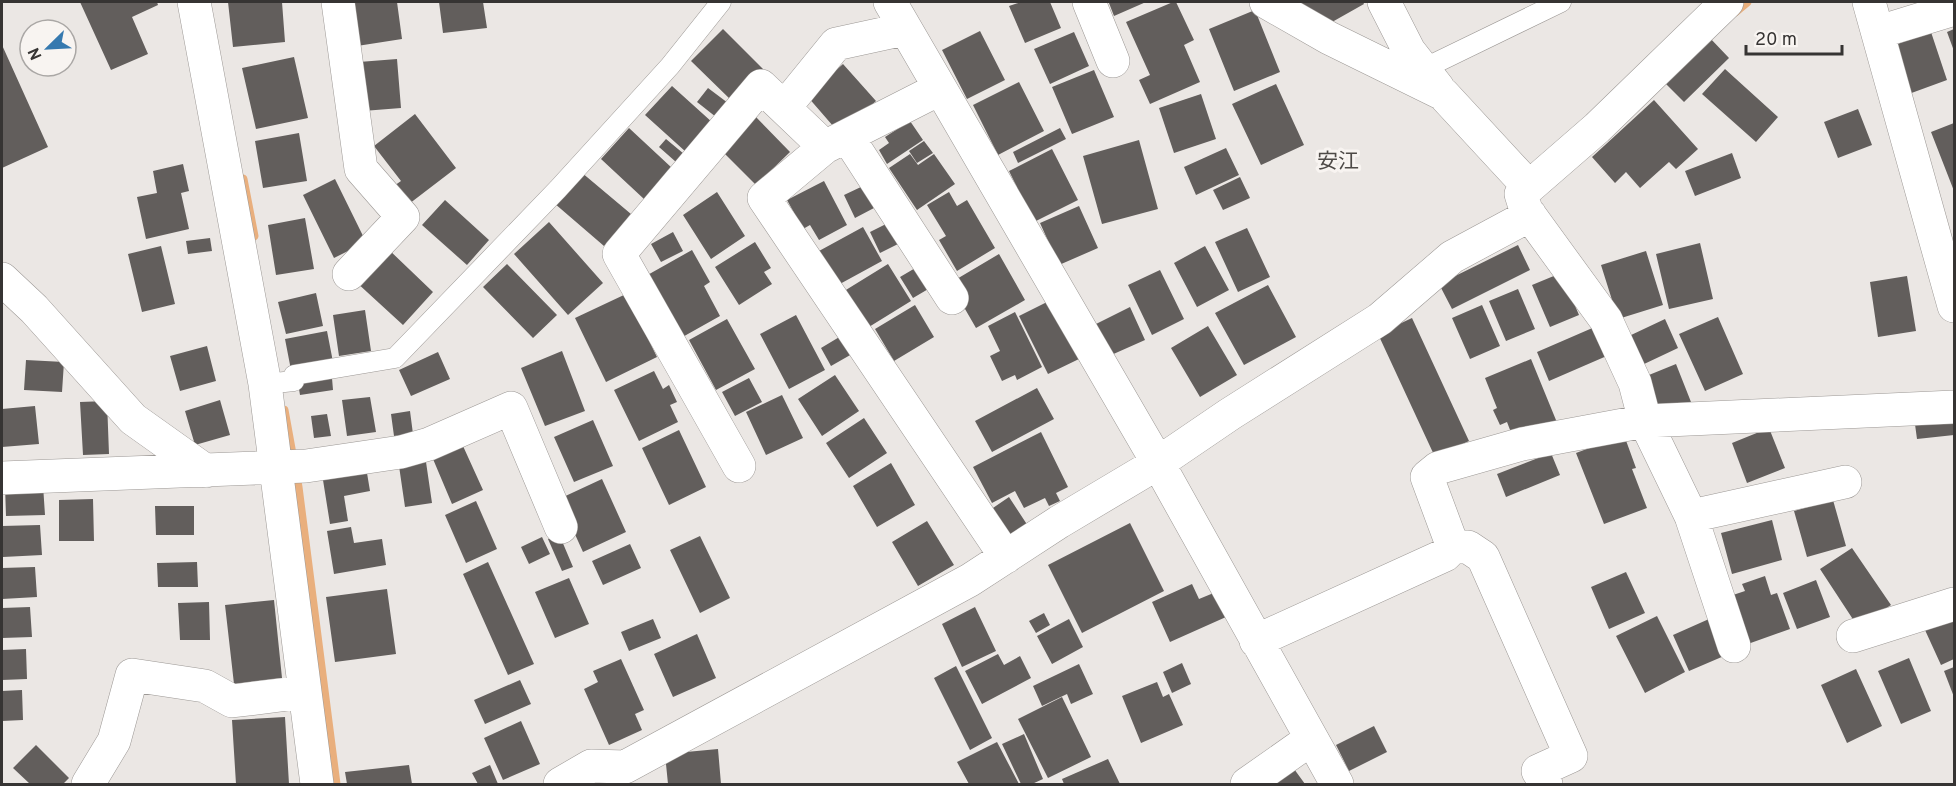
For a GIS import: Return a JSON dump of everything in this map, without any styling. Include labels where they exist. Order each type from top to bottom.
[{"type":"street","points":[[194,2],[276,383],[289,467],[304,692],[317,784]]},
{"type":"street","points":[[338,2],[361,170],[403,217],[349,274]]},
{"type":"street","points":[[1089,2],[1113,61]]},
{"type":"street","points":[[1266,2],[1329,38],[1443,94]]},
{"type":"street","points":[[1384,2],[1409,51],[1527,203],[1606,320],[1635,383],[1645,421],[1691,516],[1734,646]]},
{"type":"street","points":[[1869,2],[1954,306]]},
{"type":"street","points":[[560,784],[591,766],[625,766],[636,761],[970,580],[1001,551],[1158,463],[1230,414],[1380,319],[1452,256],[1527,203],[1710,8]]},
{"type":"street","points":[[1879,32],[1954,9]]},
{"type":"street","points":[[784,108],[836,45],[897,15],[1158,463],[1337,784]]},
{"type":"street","points":[[740,466],[619,254],[761,86],[784,108],[836,141],[952,298]]},
{"type":"street","points":[[939,89],[836,141],[764,198],[1001,551]]},
{"type":"street","points":[[2,279],[34,309],[133,419],[206,471]]},
{"type":"street","points":[[1453,547],[1427,477],[1438,468],[1522,444],[1645,421],[1954,407]]},
{"type":"street","points":[[2,477],[289,467],[401,452],[429,444],[512,408],[561,527]]},
{"type":"street","points":[[1691,516],[1845,482]]},
{"type":"street","points":[[1256,641],[1445,555],[1453,547],[1468,547],[1483,557],[1570,756],[1538,771],[1546,784]]},
{"type":"street","points":[[1853,636],[1954,604]]},
{"type":"street","points":[[88,784],[114,741],[132,675],[205,686],[232,701],[304,692]]},
{"type":"street","points":[[1247,784],[1311,739]]},
{"type":"lane","points":[[276,383],[294,381],[294,375],[395,358],[582,163],[670,66],[721,2]]},
{"type":"lane","points":[[1423,69],[1561,2]]},
{"type":"building","points":[[80,2],[157,2],[158,5],[132,17],[148,54],[111,70]]},
{"type":"building","points":[[228,2],[282,2],[285,42],[233,47]]},
{"type":"building","points":[[350,2],[397,2],[402,39],[357,46]]},
{"type":"building","points":[[439,2],[483,2],[487,28],[443,33]]},
{"type":"building","points":[[1021,2],[1050,2],[1061,28],[1025,43],[1009,6]]},
{"type":"building","points":[[1146,2],[1114,16],[1109,3]]},
{"type":"building","points":[[1176,2],[1194,40],[1184,45],[1200,82],[1150,104],[1139,80],[1150,75],[1126,22]]},
{"type":"building","points":[[1296,2],[1363,2],[1364,4],[1325,26],[1318,13],[1312,17],[1306,6],[1300,9]]},
{"type":"building","points":[[1255,10],[1280,72],[1234,91],[1209,29]]},
{"type":"building","points":[[723,29],[763,69],[732,101],[691,61]]},
{"type":"building","points":[[1954,29],[1954,51],[1947,32]]},
{"type":"building","points":[[980,31],[1005,80],[967,99],[942,50]]},
{"type":"building","points":[[1074,32],[1089,66],[1050,84],[1034,49]]},
{"type":"building","points":[[1931,32],[1947,80],[1906,95],[1889,47]]},
{"type":"building","points":[[1709,37],[1729,58],[1684,102],[1664,82]]},
{"type":"building","points":[[2,45],[48,147],[2,168]]},
{"type":"building","points":[[294,57],[308,118],[256,129],[242,68]]},
{"type":"building","points":[[397,59],[401,108],[363,111],[359,62]]},
{"type":"building","points":[[843,64],[876,101],[840,134],[807,96]]},
{"type":"building","points":[[1725,69],[1778,117],[1756,142],[1702,94]]},
{"type":"building","points":[[1094,70],[1114,117],[1072,134],[1052,87]]},
{"type":"building","points":[[1019,82],[1044,131],[998,155],[973,105]]},
{"type":"building","points":[[1276,84],[1304,145],[1261,165],[1232,104]]},
{"type":"building","points":[[672,86],[713,123],[686,152],[645,115]]},
{"type":"building","points":[[708,88],[728,103],[716,117],[697,102]]},
{"type":"building","points":[[1201,94],[1216,139],[1174,153],[1159,108]]},
{"type":"building","points":[[1654,100],[1698,149],[1676,169],[1669,162],[1640,188],[1626,172],[1615,183],[1592,157]]},
{"type":"building","points":[[1858,109],[1872,145],[1838,158],[1824,122]]},
{"type":"building","points":[[415,114],[456,168],[405,207],[391,188],[401,181],[374,146]]},
{"type":"building","points":[[755,116],[790,152],[756,185],[721,150]]},
{"type":"building","points":[[910,121],[923,140],[887,164],[879,150],[889,143],[885,137]]},
{"type":"building","points":[[1954,123],[1954,191],[1931,132]]},
{"type":"building","points":[[629,128],[672,168],[644,199],[601,159]]},
{"type":"building","points":[[1060,128],[1066,139],[1018,163],[1013,152]]},
{"type":"building","points":[[299,133],[307,181],[263,188],[255,141]]},
{"type":"building","points":[[666,139],[684,154],[676,162],[659,147]]},
{"type":"building","points":[[1139,140],[1158,209],[1102,224],[1083,156]]},
{"type":"building","points":[[924,141],[933,153],[917,163],[909,151]]},
{"type":"building","points":[[1226,148],[1239,175],[1196,195],[1184,167]]},
{"type":"building","points":[[1052,149],[1078,200],[1034,222],[1009,171]]},
{"type":"building","points":[[1732,153],[1741,178],[1695,196],[1685,171]]},
{"type":"building","points":[[910,154],[918,165],[934,154],[955,184],[917,210],[889,168]]},
{"type":"building","points":[[183,164],[189,191],[181,193],[189,229],[146,239],[137,197],[157,193],[153,171]]},
{"type":"building","points":[[581,172],[631,214],[604,246],[554,203]]},
{"type":"building","points":[[1240,177],[1250,198],[1223,210],[1213,190]]},
{"type":"building","points":[[335,179],[366,242],[334,258],[303,195]]},
{"type":"building","points":[[824,181],[847,225],[819,240],[810,225],[803,229],[787,200]]},
{"type":"building","points":[[863,186],[874,208],[855,218],[844,195]]},
{"type":"building","points":[[717,192],[745,236],[711,259],[683,215]]},
{"type":"building","points":[[949,192],[957,206],[967,200],[995,248],[957,271],[939,240],[946,236],[927,205]]},
{"type":"building","points":[[445,200],[489,240],[467,265],[422,225]]},
{"type":"building","points":[[1079,206],[1098,248],[1059,265],[1040,223]]},
{"type":"building","points":[[305,218],[314,269],[276,275],[268,225]]},
{"type":"building","points":[[549,222],[603,283],[568,315],[514,254]]},
{"type":"building","points":[[890,222],[900,243],[880,253],[870,232]]},
{"type":"building","points":[[863,227],[882,261],[838,285],[819,251]]},
{"type":"building","points":[[1247,228],[1270,277],[1238,292],[1215,242]]},
{"type":"building","points":[[673,232],[683,251],[661,262],[651,244]]},
{"type":"building","points":[[210,238],[212,251],[188,254],[186,241]]},
{"type":"building","points":[[755,242],[771,268],[764,272],[772,284],[739,305],[715,267]]},
{"type":"building","points":[[1700,243],[1713,299],[1669,309],[1656,254]]},
{"type":"building","points":[[1518,245],[1530,270],[1452,309],[1439,284]]},
{"type":"building","points":[[161,246],[175,304],[142,312],[128,254]]},
{"type":"building","points":[[1205,246],[1229,290],[1197,307],[1174,263]]},
{"type":"building","points":[[386,247],[433,292],[403,325],[355,281]]},
{"type":"building","points":[[692,250],[710,282],[704,286],[720,316],[679,339],[644,277]]},
{"type":"building","points":[[1646,251],[1663,305],[1618,319],[1601,265]]},
{"type":"building","points":[[999,254],[1025,300],[976,328],[950,283]]},
{"type":"building","points":[[507,264],[557,315],[533,338],[483,287]]},
{"type":"building","points":[[888,264],[911,301],[864,330],[841,293]]},
{"type":"building","points":[[917,267],[930,288],[913,298],[900,277]]},
{"type":"building","points":[[1160,270],[1184,319],[1152,335],[1128,285]]},
{"type":"building","points":[[1561,273],[1579,315],[1550,327],[1532,285]]},
{"type":"building","points":[[1907,276],[1916,331],[1878,337],[1870,282]]},
{"type":"building","points":[[1268,285],[1296,337],[1244,365],[1215,313]]},
{"type":"building","points":[[1518,289],[1535,329],[1506,341],[1489,301]]},
{"type":"building","points":[[316,293],[323,326],[286,334],[278,302]]},
{"type":"building","points":[[626,294],[657,357],[606,382],[575,318]]},
{"type":"building","points":[[1051,300],[1079,359],[1048,374],[1019,316]]},
{"type":"building","points":[[915,305],[934,337],[894,361],[875,329]]},
{"type":"building","points":[[1482,305],[1500,346],[1470,359],[1452,318]]},
{"type":"building","points":[[1130,307],[1145,340],[1109,356],[1094,325]]},
{"type":"building","points":[[365,310],[371,351],[339,356],[333,315]]},
{"type":"building","points":[[1015,312],[1042,367],[1017,380],[1015,375],[1002,381],[990,356],[1000,351],[988,326]]},
{"type":"building","points":[[796,315],[825,370],[789,389],[760,334]]},
{"type":"building","points":[[1718,317],[1743,374],[1705,391],[1679,334]]},
{"type":"building","points":[[1412,318],[1469,441],[1435,457],[1378,334]]},
{"type":"building","points":[[727,319],[755,369],[716,390],[689,340]]},
{"type":"building","points":[[1665,319],[1678,348],[1642,365],[1629,336]]},
{"type":"building","points":[[1208,326],[1237,375],[1200,397],[1171,348]]},
{"type":"building","points":[[1597,326],[1609,355],[1549,381],[1537,352]]},
{"type":"building","points":[[327,331],[333,362],[291,370],[285,339]]},
{"type":"building","points":[[841,336],[852,354],[831,366],[821,348]]},
{"type":"building","points":[[207,346],[216,381],[180,391],[170,356]]},
{"type":"building","points":[[562,351],[585,411],[545,426],[521,368]]},
{"type":"building","points":[[438,352],[450,379],[411,396],[399,370]]},
{"type":"building","points":[[1531,359],[1558,425],[1515,443],[1507,422],[1500,425],[1493,410],[1497,408],[1485,378]]},
{"type":"building","points":[[26,360],[64,362],[62,392],[24,390]]},
{"type":"building","points":[[1676,364],[1691,402],[1660,415],[1644,377]]},
{"type":"building","points":[[654,371],[663,389],[669,385],[677,402],[670,405],[678,422],[639,441],[614,390]]},
{"type":"building","points":[[835,375],[859,411],[822,436],[798,399]]},
{"type":"building","points":[[332,378],[333,390],[300,395],[298,383]]},
{"type":"building","points":[[749,378],[762,402],[735,416],[722,392]]},
{"type":"building","points":[[1037,388],[1054,419],[992,452],[975,421]]},
{"type":"building","points":[[782,395],[803,438],[766,455],[746,412]]},
{"type":"building","points":[[370,397],[376,432],[347,436],[342,400]]},
{"type":"building","points":[[220,400],[230,435],[195,445],[185,411]]},
{"type":"building","points":[[107,401],[109,454],[83,455],[80,402]]},
{"type":"building","points":[[35,406],[39,444],[2,447],[2,409]]},
{"type":"building","points":[[410,411],[413,434],[394,436],[391,414]]},
{"type":"building","points":[[1954,412],[1954,435],[1917,439],[1914,417]]},
{"type":"building","points":[[327,414],[331,436],[314,438],[311,416]]},
{"type":"building","points":[[864,418],[887,453],[849,478],[826,443]]},
{"type":"building","points":[[593,420],[613,466],[574,482],[554,437]]},
{"type":"building","points":[[1769,428],[1785,468],[1747,483],[1732,443]]},
{"type":"building","points":[[679,430],[706,487],[669,505],[642,448]]},
{"type":"building","points":[[1041,432],[1068,487],[1056,493],[1060,501],[1049,506],[1045,498],[1024,508],[1015,491],[992,503],[973,467]]},
{"type":"building","points":[[1624,435],[1636,468],[1632,469],[1647,508],[1604,524],[1576,453]]},
{"type":"building","points":[[463,446],[483,490],[452,504],[433,459]]},
{"type":"building","points":[[1551,453],[1560,475],[1506,497],[1497,474]]},
{"type":"building","points":[[426,462],[432,503],[405,507],[399,466]]},
{"type":"building","points":[[891,463],[915,505],[877,527],[853,486]]},
{"type":"building","points":[[367,473],[370,491],[344,496],[348,521],[330,524],[323,480]]},
{"type":"building","points":[[602,479],[626,532],[583,552],[559,499]]},
{"type":"building","points":[[43,485],[45,515],[6,516],[5,486]]},
{"type":"building","points":[[1009,497],[1028,526],[1009,539],[990,510]]},
{"type":"building","points":[[93,499],[94,541],[59,541],[59,500]]},
{"type":"building","points":[[1833,500],[1846,546],[1807,557],[1794,511]]},
{"type":"building","points":[[476,501],[497,549],[466,563],[445,515]]},
{"type":"building","points":[[155,506],[194,506],[194,535],[156,535]]},
{"type":"building","points":[[1772,520],[1782,560],[1732,574],[1721,533]]},
{"type":"building","points":[[927,521],[954,565],[918,586],[892,542]]},
{"type":"building","points":[[1130,523],[1164,591],[1082,633],[1048,565]]},
{"type":"building","points":[[40,525],[42,555],[3,557],[2,526]]},
{"type":"building","points":[[351,527],[354,543],[382,539],[386,565],[334,574],[327,531]]},
{"type":"building","points":[[559,534],[573,567],[562,571],[548,539]]},
{"type":"building","points":[[700,536],[730,598],[700,613],[670,550]]},
{"type":"building","points":[[542,537],[550,554],[529,564],[521,547]]},
{"type":"building","points":[[630,544],[641,568],[603,585],[592,561]]},
{"type":"building","points":[[1852,548],[1891,605],[1858,627],[1820,569]]},
{"type":"building","points":[[197,562],[198,587],[158,587],[157,563]]},
{"type":"building","points":[[488,562],[534,664],[508,675],[463,574]]},
{"type":"building","points":[[35,567],[37,597],[2,599],[2,568]]},
{"type":"building","points":[[1626,572],[1645,613],[1609,629],[1591,587]]},
{"type":"building","points":[[1765,576],[1771,595],[1777,593],[1790,629],[1745,645],[1733,595],[1745,591],[1742,584]]},
{"type":"building","points":[[569,578],[589,624],[555,638],[535,592]]},
{"type":"building","points":[[1816,580],[1830,617],[1797,629],[1783,593]]},
{"type":"building","points":[[1192,584],[1199,599],[1216,592],[1226,617],[1170,642],[1152,602]]},
{"type":"building","points":[[387,589],[396,654],[335,662],[326,597]]},
{"type":"building","points":[[274,600],[282,678],[234,684],[225,605]]},
{"type":"building","points":[[209,602],[210,640],[180,640],[178,603]]},
{"type":"building","points":[[30,607],[32,637],[2,638],[2,608]]},
{"type":"building","points":[[975,607],[996,651],[962,667],[942,624]]},
{"type":"building","points":[[1044,613],[1050,625],[1036,633],[1029,621]]},
{"type":"building","points":[[1657,616],[1685,672],[1645,693],[1616,636]]},
{"type":"building","points":[[1954,617],[1954,659],[1941,665],[1925,630]]},
{"type":"building","points":[[653,619],[661,638],[629,651],[621,632]]},
{"type":"building","points":[[1069,619],[1083,647],[1052,664],[1037,636]]},
{"type":"building","points":[[1709,619],[1724,656],[1689,671],[1673,635]]},
{"type":"building","points":[[697,634],[716,678],[673,697],[654,654]]},
{"type":"building","points":[[26,649],[27,679],[2,680],[2,650]]},
{"type":"building","points":[[998,654],[1004,665],[1020,656],[1031,678],[982,704],[965,671]]},
{"type":"building","points":[[1909,658],[1931,711],[1901,724],[1878,671]]},
{"type":"building","points":[[621,659],[644,710],[635,714],[642,730],[609,745],[584,689],[598,682],[593,671]]},
{"type":"building","points":[[1182,663],[1191,684],[1172,693],[1163,672]]},
{"type":"building","points":[[1079,664],[1093,694],[1071,704],[1067,694],[1042,706],[1033,686]]},
{"type":"building","points":[[956,666],[992,738],[970,750],[934,678]]},
{"type":"building","points":[[1954,667],[1954,697],[1944,671]]},
{"type":"building","points":[[1856,669],[1882,726],[1847,743],[1821,685]]},
{"type":"building","points":[[520,680],[531,704],[485,724],[474,700]]},
{"type":"building","points":[[1157,682],[1163,697],[1169,694],[1183,725],[1141,743],[1122,696]]},
{"type":"building","points":[[22,690],[23,720],[2,721],[2,691]]},
{"type":"building","points":[[1062,697],[1091,757],[1048,778],[1018,719]]},
{"type":"building","points":[[285,717],[289,784],[236,784],[232,720]]},
{"type":"building","points":[[521,721],[540,764],[503,780],[484,738]]},
{"type":"building","points":[[1374,726],[1387,752],[1349,771],[1336,745]]},
{"type":"building","points":[[1024,734],[1043,779],[1032,784],[1021,784],[1002,744]]},
{"type":"building","points":[[997,742],[1019,784],[969,784],[957,762]]},
{"type":"building","points":[[36,745],[69,778],[63,784],[30,784],[13,768]]},
{"type":"building","points":[[718,749],[721,784],[668,784],[665,754]]},
{"type":"building","points":[[1108,759],[1120,784],[1064,784],[1062,779]]},
{"type":"building","points":[[1289,762],[1305,784],[1258,784]]},
{"type":"building","points":[[409,765],[412,784],[347,784],[345,772]]},
{"type":"building","points":[[490,765],[498,784],[478,784],[472,773]]},
{"type":"waterway","points":[[1735,12],[1747,2]]},
{"type":"waterway","points":[[243,179],[254,236]]},
{"type":"waterway","points":[[284,410],[298,487],[336,784]]},
{"type":"district","name":"安江","points":[[1338,161]]}]
